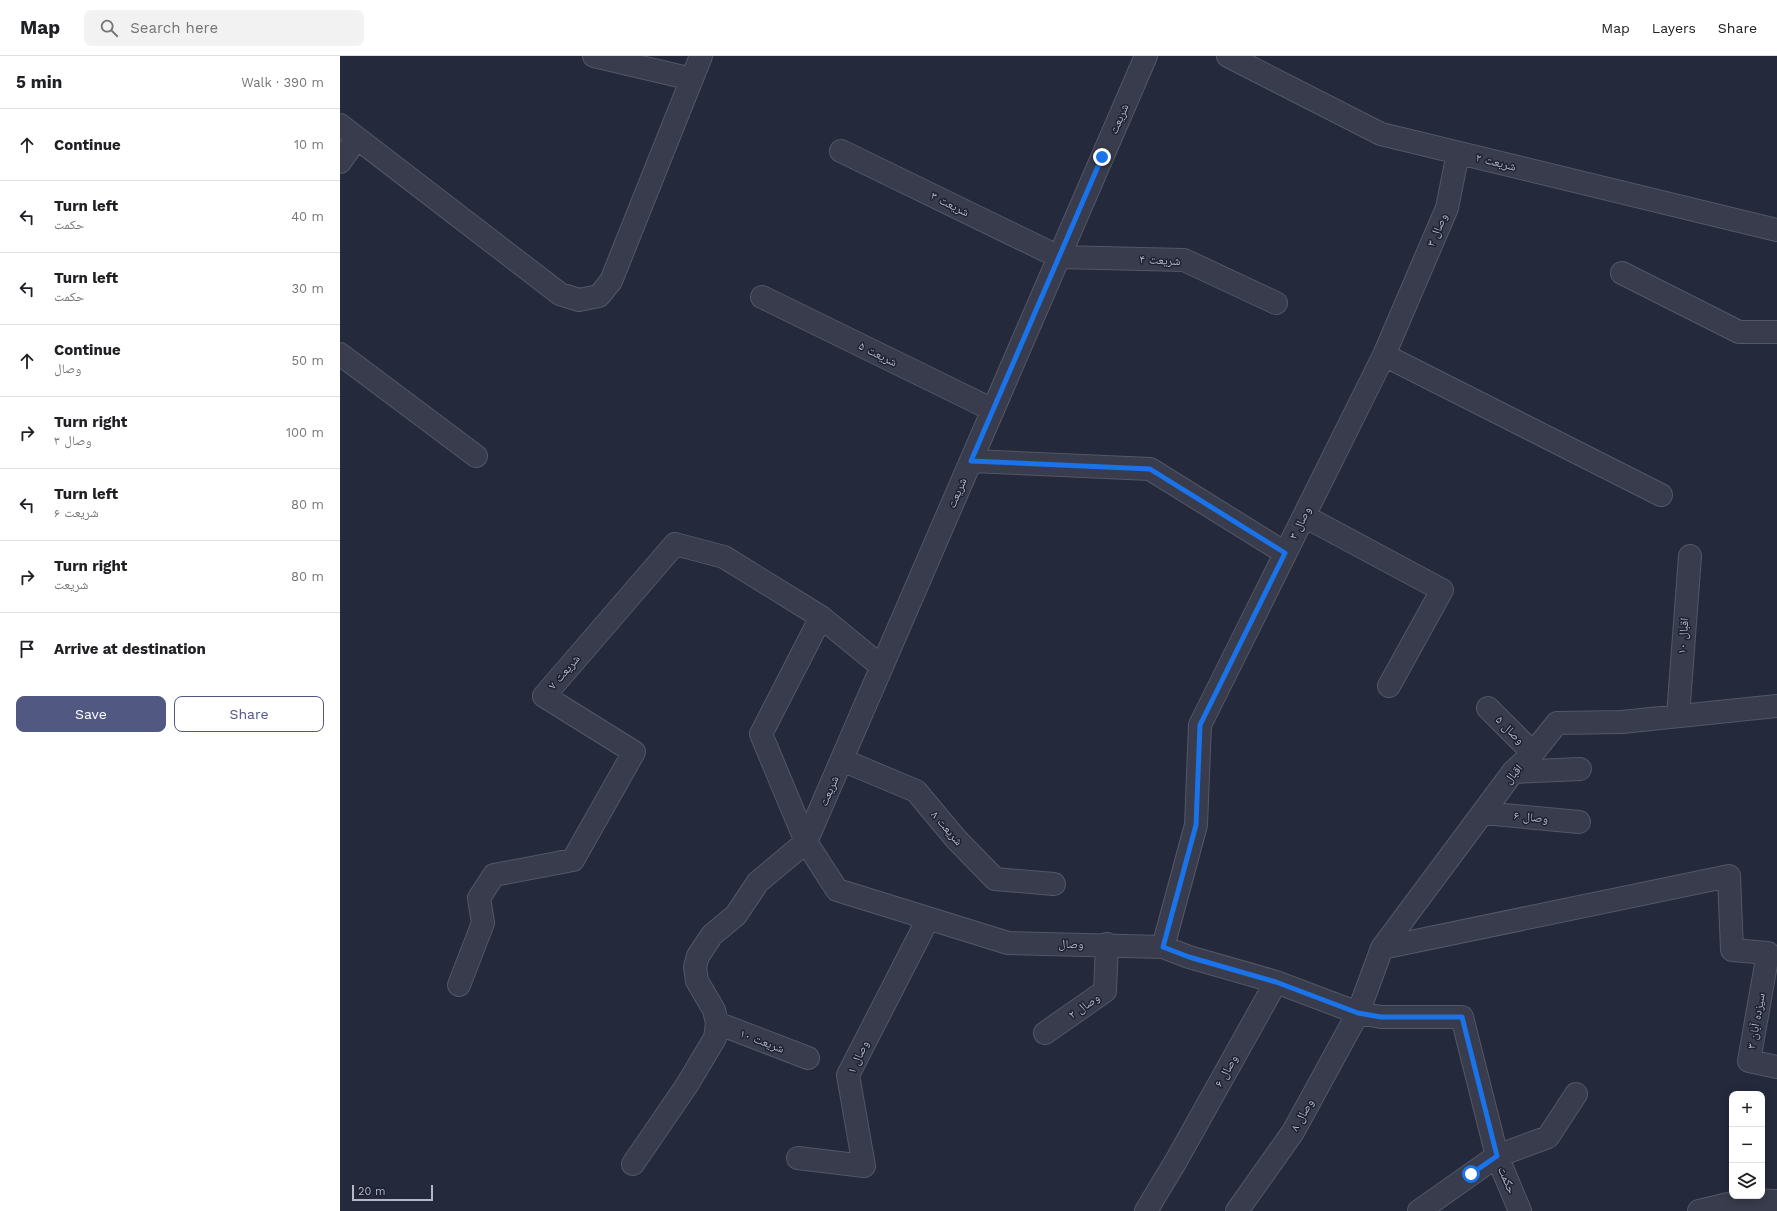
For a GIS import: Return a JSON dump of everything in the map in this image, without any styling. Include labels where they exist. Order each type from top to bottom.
[{"type":"street","points":[[594,56],[692,79]]},
{"type":"street","points":[[340,162],[348,132],[560,294],[579,300],[599,296],[611,281],[701,56]]},
{"type":"street","name":"شریعت","points":[[806,842],[1146,56]]},
{"type":"street","name":"شریعت ۲","points":[[1228,56],[1381,134],[1777,230]]},
{"type":"street","name":"شریعت ۳","points":[[841,152],[1059,257]]},
{"type":"street","name":"وصال ۳","points":[[1163,947],[1196,825],[1200,725],[1384,355],[1447,208],[1458,153]]},
{"type":"street","name":"شریعت ۴","points":[[1059,257],[1184,260],[1276,303]]},
{"type":"street","points":[[1622,273],[1739,332],[1777,332]]},
{"type":"street","name":"شریعت ۵","points":[[762,297],[993,410]]},
{"type":"street","points":[[340,354],[476,456]]},
{"type":"street","points":[[1384,355],[1661,495]]},
{"type":"street","points":[[971,461],[1150,469],[1285,553]]},
{"type":"street","points":[[1304,516],[1442,590],[1389,686]]},
{"type":"street","name":"شریعت ۷","points":[[459,986],[483,923],[478,898],[494,875],[573,860],[634,752],[544,696],[676,544],[724,557],[820,617],[882,667]]},
{"type":"street","name":"اقبال ۱۰","points":[[1678,716],[1690,556]]},
{"type":"street","name":"وصال","points":[[820,617],[761,734],[806,842],[837,890],[1008,944],[1107,944],[1163,947],[1189,957],[1276,982],[1358,1013]]},
{"type":"street","name":"اقبال","points":[[1358,1013],[1382,948],[1513,772],[1533,753],[1557,723],[1622,722],[1777,706]]},
{"type":"street","name":"وصال ۵","points":[[1488,708],[1533,753]]},
{"type":"street","name":"شریعت ۸","points":[[842,760],[916,791],[956,839],[995,879],[1054,884]]},
{"type":"street","points":[[1513,772],[1580,769]]},
{"type":"street","name":"وصال ۶","points":[[1483,813],[1579,822]]},
{"type":"street","points":[[633,1164],[687,1085],[715,1038],[717,1023],[714,1010],[697,981],[695,967],[698,956],[712,935],[736,915],[758,882],[806,842]]},
{"type":"street","name":"سیزده آبان ۳","points":[[1382,948],[1729,876],[1732,950],[1768,953],[1749,1061],[1777,1067]]},
{"type":"street","name":"وصال ۱","points":[[798,1158],[864,1166],[848,1075],[928,919]]},
{"type":"street","name":"وصال ۲","points":[[1045,1033],[1105,991],[1107,944]]},
{"type":"street","name":"وصال ۶","points":[[1146,1211],[1176,1161],[1276,982]]},
{"type":"street","name":"حکمت","points":[[1358,1013],[1386,1018],[1462,1017],[1497,1156],[1520,1211]]},
{"type":"street","name":"وصال ۸","points":[[1237,1211],[1292,1132],[1358,1013]]},
{"type":"street","name":"شریعت ۱۰","points":[[717,1023],[808,1058]]},
{"type":"street","points":[[1419,1211],[1497,1156],[1548,1137],[1576,1094]]},
{"type":"street","points":[[1699,1211],[1745,1200],[1777,1201]]},
{"type":"route","points":[[1102,157],[971,461],[1150,469],[1285,553],[1200,725],[1196,825],[1163,947],[1189,957],[1276,982],[1358,1013],[1391,1018],[1462,1017],[1497,1156],[1471,1174]]}]
